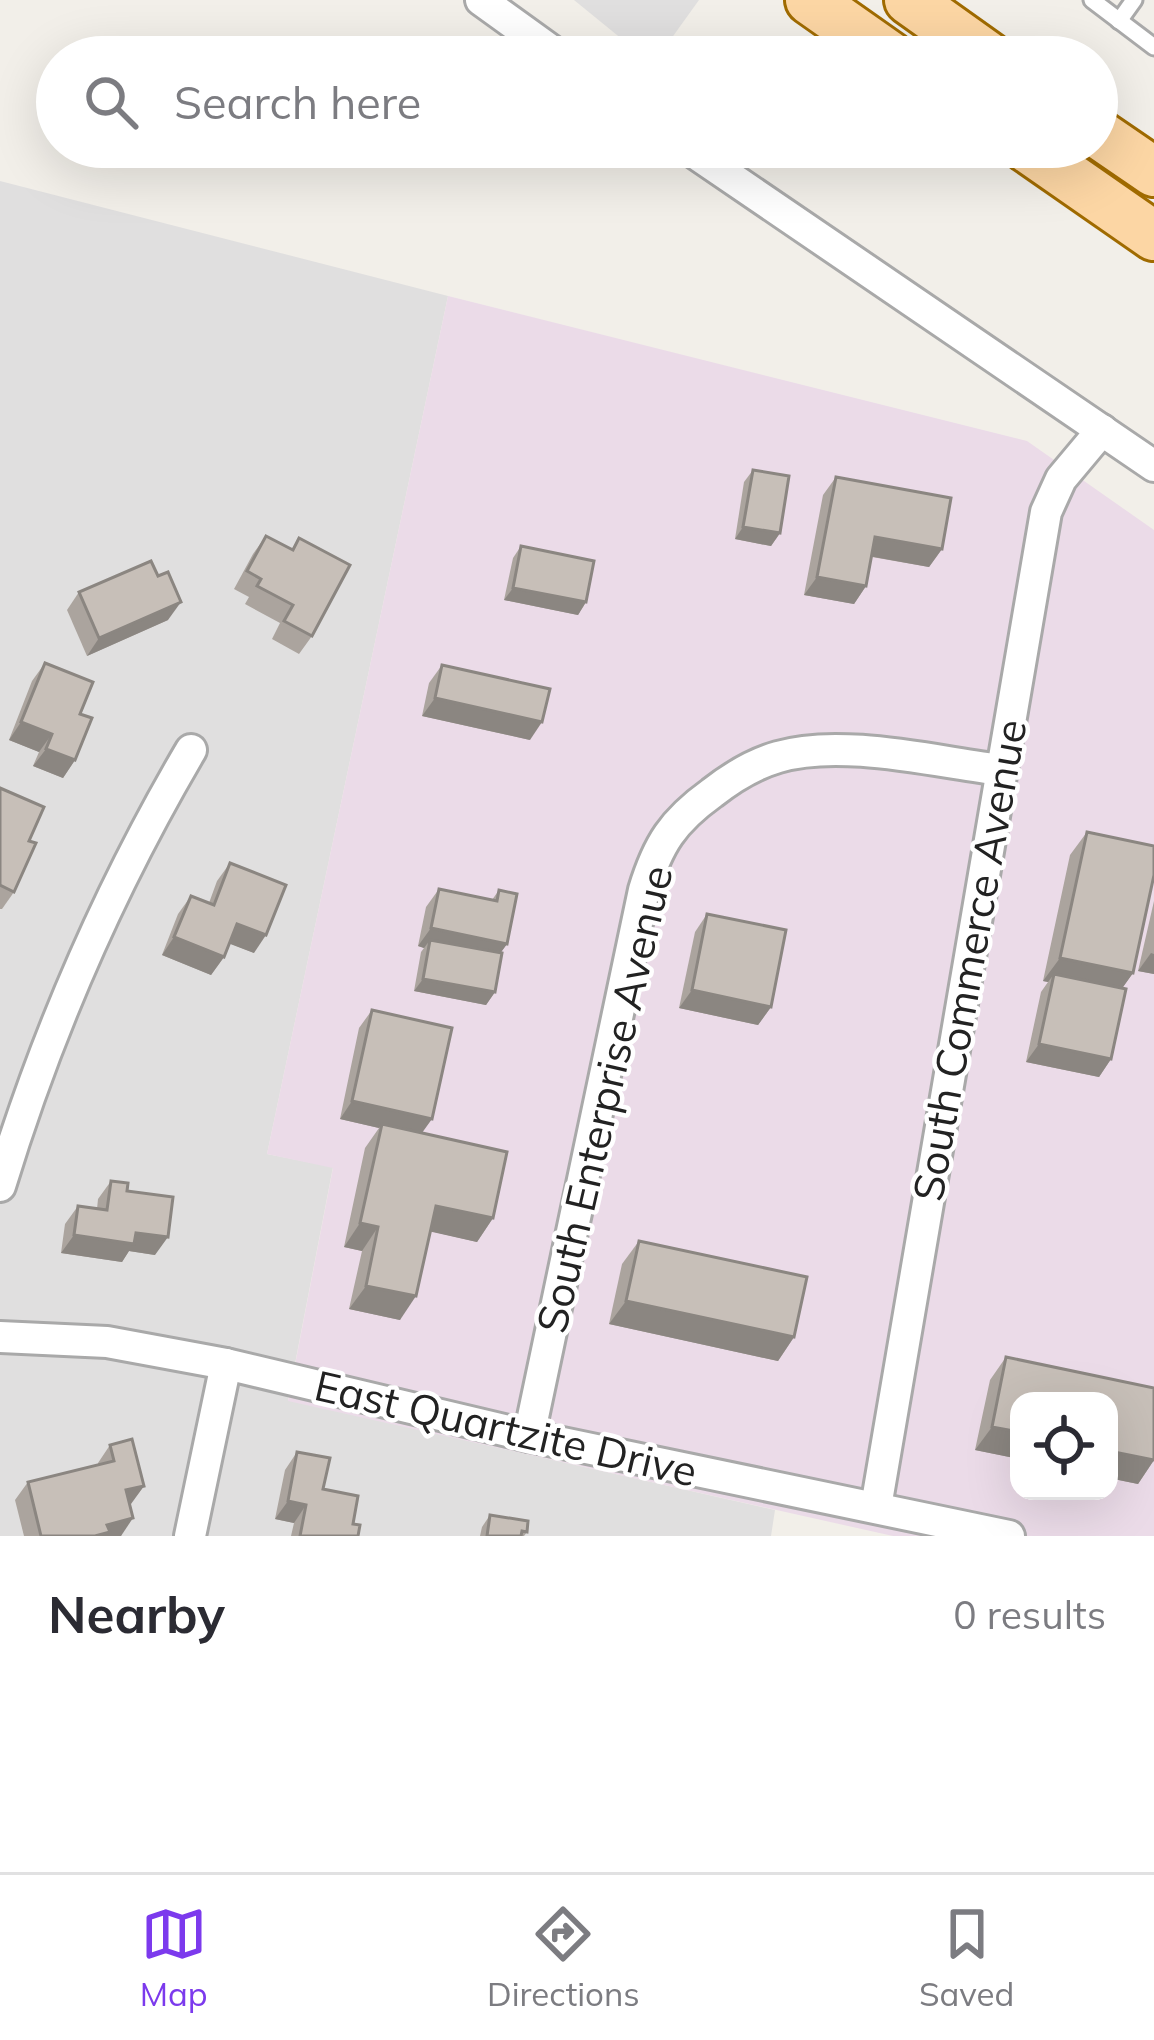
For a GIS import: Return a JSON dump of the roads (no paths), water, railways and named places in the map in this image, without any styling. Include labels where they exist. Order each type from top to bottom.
[{"type":"main road","points":[[810,0],[861,36]]},
{"type":"main road","points":[[909,0],[960,36]]},
{"type":"main road","points":[[1118,147],[1154,172]]},
{"type":"main road","points":[[1056,168],[1154,236]]},
{"type":"street","points":[[481,0],[531,36]]},
{"type":"street","points":[[717,168],[1154,466]]},
{"type":"street","name":"South Commerce Avenue","points":[[876,1507],[1046,512],[1061,479],[1102,430]]},
{"type":"street","points":[[0,1186],[67,1002],[151,818],[191,749]]},
{"type":"street","name":"South Enterprise Avenue","points":[[529,1436],[644,890],[663,841],[682,814],[727,782],[780,756],[833,751],[1001,770]]},
{"type":"street","name":"East Quartzite Drive","points":[[0,1337],[107,1342],[226,1364],[529,1436],[1010,1536]]},
{"type":"street","points":[[190,1536],[226,1364]]},
{"type":"lane","points":[[1092,0],[1154,46]]},
{"type":"lane","points":[[1119,21],[1134,0]]}]
